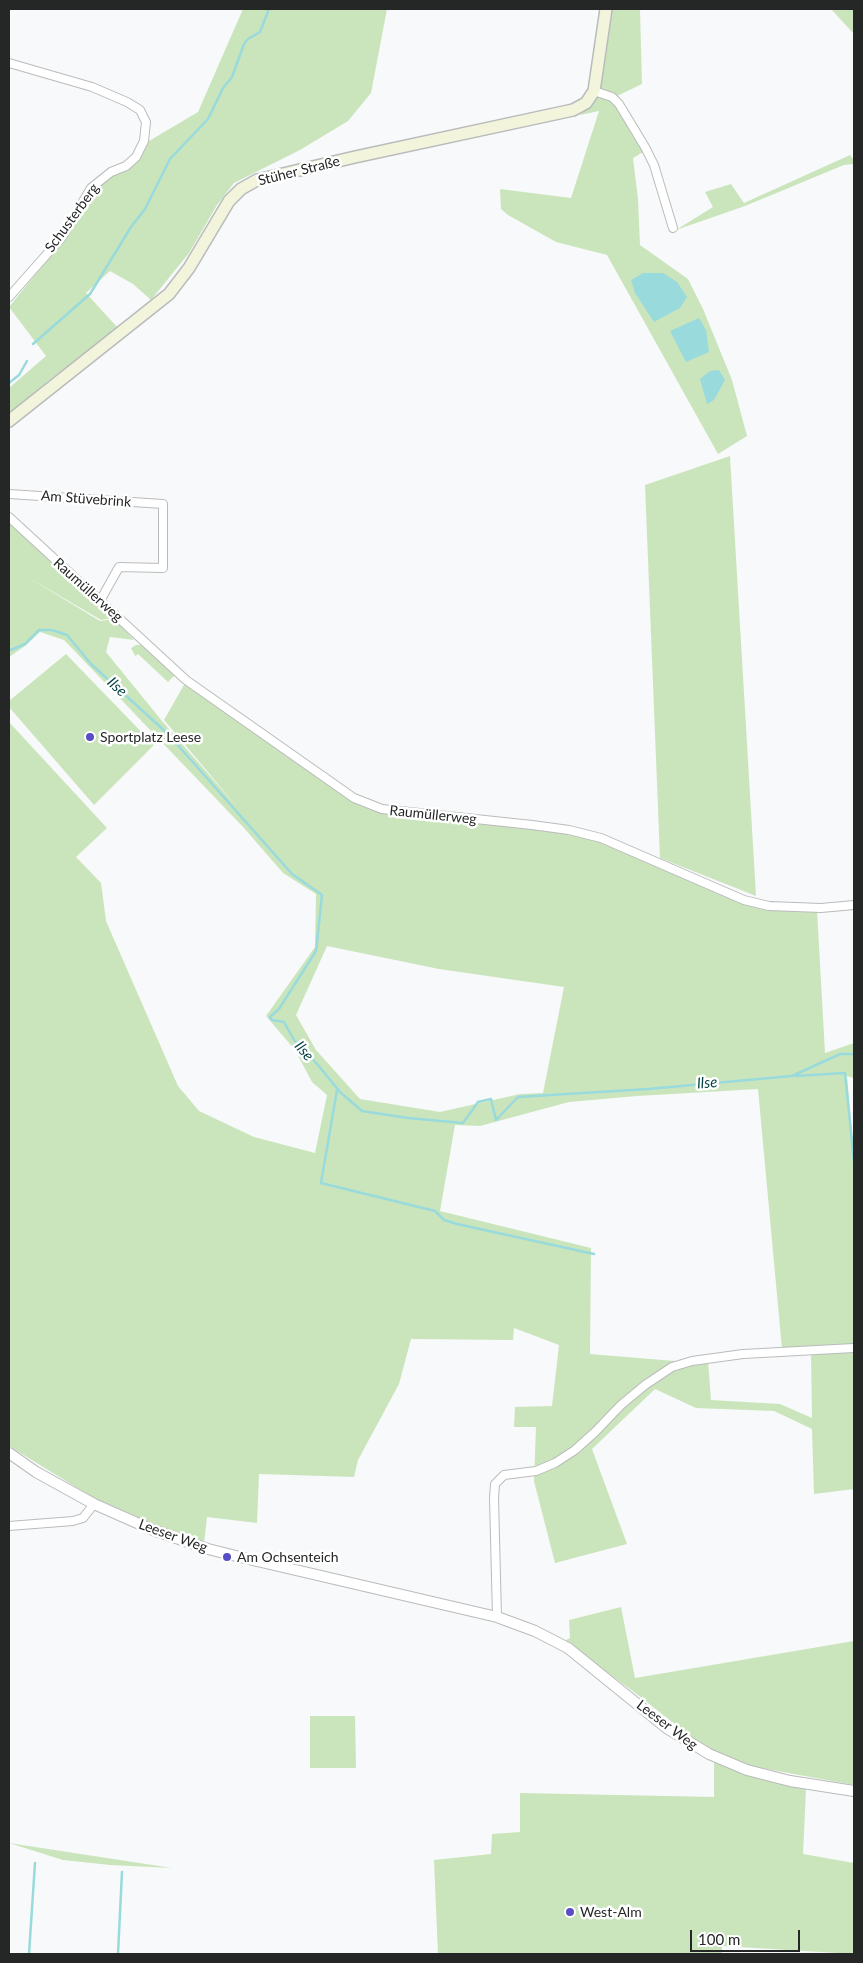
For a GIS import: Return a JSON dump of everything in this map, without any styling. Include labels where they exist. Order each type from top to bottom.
[{"type":"main road","points":[[594,91],[606,9]]},
{"type":"main road","name":"Stüher Straße","points":[[9,421],[169,294],[189,268],[230,201],[241,189],[257,180],[574,110],[586,103],[594,91]]},
{"type":"street","name":"Schusterberg","points":[[9,63],[92,87],[127,102],[140,110],[146,122],[144,140],[136,157],[126,166],[111,172],[91,188],[62,236],[9,297]]},
{"type":"street","points":[[594,91],[612,96],[619,104],[645,147],[654,165],[673,228]]},
{"type":"street","name":"Am Stüvebrink","points":[[9,494],[164,504],[163,568],[119,568],[100,600]]},
{"type":"street","name":"Raumüllerweg","points":[[9,517],[186,680],[354,798],[382,809],[570,830],[601,838],[744,900],[769,906],[821,908],[854,904]]},
{"type":"street","points":[[497,1617],[495,1484],[504,1475],[536,1471],[555,1463],[575,1450],[621,1405],[645,1385],[672,1367],[692,1361],[743,1354],[854,1348]]},
{"type":"street","name":"Leeser Weg","points":[[9,1453],[36,1472],[94,1504],[153,1530],[208,1549],[497,1617],[535,1632],[568,1648],[668,1729],[709,1754],[747,1770],[790,1781],[854,1791]]},
{"type":"street","points":[[9,1526],[73,1521],[82,1518],[94,1504]]},
{"type":"green space","points":[[243,9],[387,9],[371,93],[348,121],[300,150],[234,183],[217,205],[189,253],[151,300],[133,284],[110,271],[86,293],[118,328],[48,381],[9,414],[9,388],[46,356],[9,307],[65,238],[101,183],[139,159],[149,141],[198,112]]},
{"type":"green space","points":[[612,9],[640,9],[642,84],[617,96],[619,106],[645,151],[633,158],[638,199],[640,245],[688,279],[703,309],[732,380],[747,436],[718,454],[607,255],[556,242],[508,215],[501,209],[500,189],[571,198],[599,111],[580,115],[595,99],[606,56]]},
{"type":"green space","points":[[831,9],[854,9],[854,34]]},
{"type":"green space","points":[[850,155],[854,160],[854,164],[844,165],[745,206],[676,230],[713,207],[705,192],[731,184],[744,203]]},
{"type":"green space","points":[[730,456],[756,896],[660,858],[645,485]]},
{"type":"green space","points":[[9,522],[112,618],[101,620],[24,575],[100,621],[114,619],[134,640],[110,637],[106,652],[162,721],[239,809],[164,720],[185,683],[382,812],[531,829],[591,838],[769,909],[792,911],[817,910],[825,1053],[854,1043],[854,1078],[847,1076],[854,1154],[854,1345],[782,1349],[758,1089],[569,1102],[480,1126],[455,1125],[440,1211],[591,1248],[590,1354],[687,1362],[687,1365],[708,1361],[711,1400],[780,1404],[812,1418],[811,1354],[854,1349],[854,1489],[814,1494],[812,1429],[774,1411],[696,1408],[655,1389],[592,1449],[627,1544],[555,1563],[534,1481],[536,1427],[514,1427],[515,1407],[552,1406],[559,1345],[514,1328],[513,1340],[411,1339],[399,1384],[358,1460],[354,1477],[259,1474],[257,1523],[207,1517],[204,1543],[177,1534],[92,1497],[9,1446],[9,722],[107,828],[76,857],[101,883],[106,921],[178,1086],[199,1111],[254,1137],[315,1153],[327,1095],[312,1082],[295,1050],[266,1016],[315,947],[316,894],[283,873],[244,828],[64,640],[40,632],[9,657]],"holes":[[[327,946],[439,969],[564,987],[543,1093],[520,1094],[440,1112],[360,1099],[316,1050],[296,1015]]]},
{"type":"green space","points":[[141,645],[175,675],[168,682],[138,654],[135,656],[131,648]]},
{"type":"green space","name":"Sportplatz Leese","points":[[66,654],[154,745],[94,805],[9,707],[9,701]]},
{"type":"green space","points":[[621,1607],[635,1678],[854,1641],[854,1785],[750,1766],[704,1747],[634,1692],[564,1641],[570,1638],[569,1620]]},
{"type":"green space","points":[[310,1716],[355,1716],[356,1768],[310,1768]]},
{"type":"green space","points":[[714,1761],[745,1774],[806,1789],[803,1854],[854,1863],[854,1954],[722,1946],[722,1954],[438,1954],[434,1860],[491,1854],[492,1834],[520,1832],[520,1793],[714,1797]]},
{"type":"green space","points":[[9,1843],[172,1868],[110,1865],[63,1860]]},
{"type":"water","points":[[643,273],[663,273],[677,282],[687,297],[680,308],[654,322],[635,293],[631,280]]},
{"type":"water","points":[[699,318],[706,330],[709,352],[686,362],[670,331]]},
{"type":"water","points":[[719,370],[725,380],[714,400],[707,404],[700,379],[710,371]]},
{"type":"waterway","points":[[33,344],[90,294],[131,227],[145,209],[170,159],[208,119],[223,88],[232,77],[244,44],[248,39],[260,32],[269,9]]},
{"type":"waterway","points":[[9,383],[19,375],[27,361]]},
{"type":"waterway","name":"Ilse","points":[[9,649],[11,650],[25,644],[39,630],[52,630],[67,635],[91,664],[167,733],[292,874],[322,895],[316,951],[279,1009],[270,1017],[272,1020],[284,1022],[294,1040],[340,1092],[362,1111],[408,1118],[463,1123],[478,1102],[491,1099],[496,1120],[518,1097],[648,1089],[792,1076],[840,1054],[854,1054]]},
{"type":"waterway","points":[[796,1076],[845,1073],[854,1162]]},
{"type":"waterway","points":[[337,1090],[321,1183],[435,1211],[444,1220],[457,1224],[594,1254]]},
{"type":"waterway","points":[[29,1954],[35,1863]]},
{"type":"waterway","points":[[118,1954],[122,1872]]},
{"type":"place","name":"Sportplatz Leese","points":[[90,737]]},
{"type":"place","name":"Am Ochsenteich","points":[[227,1557]]},
{"type":"place","name":"West-Alm","points":[[570,1912]]}]
